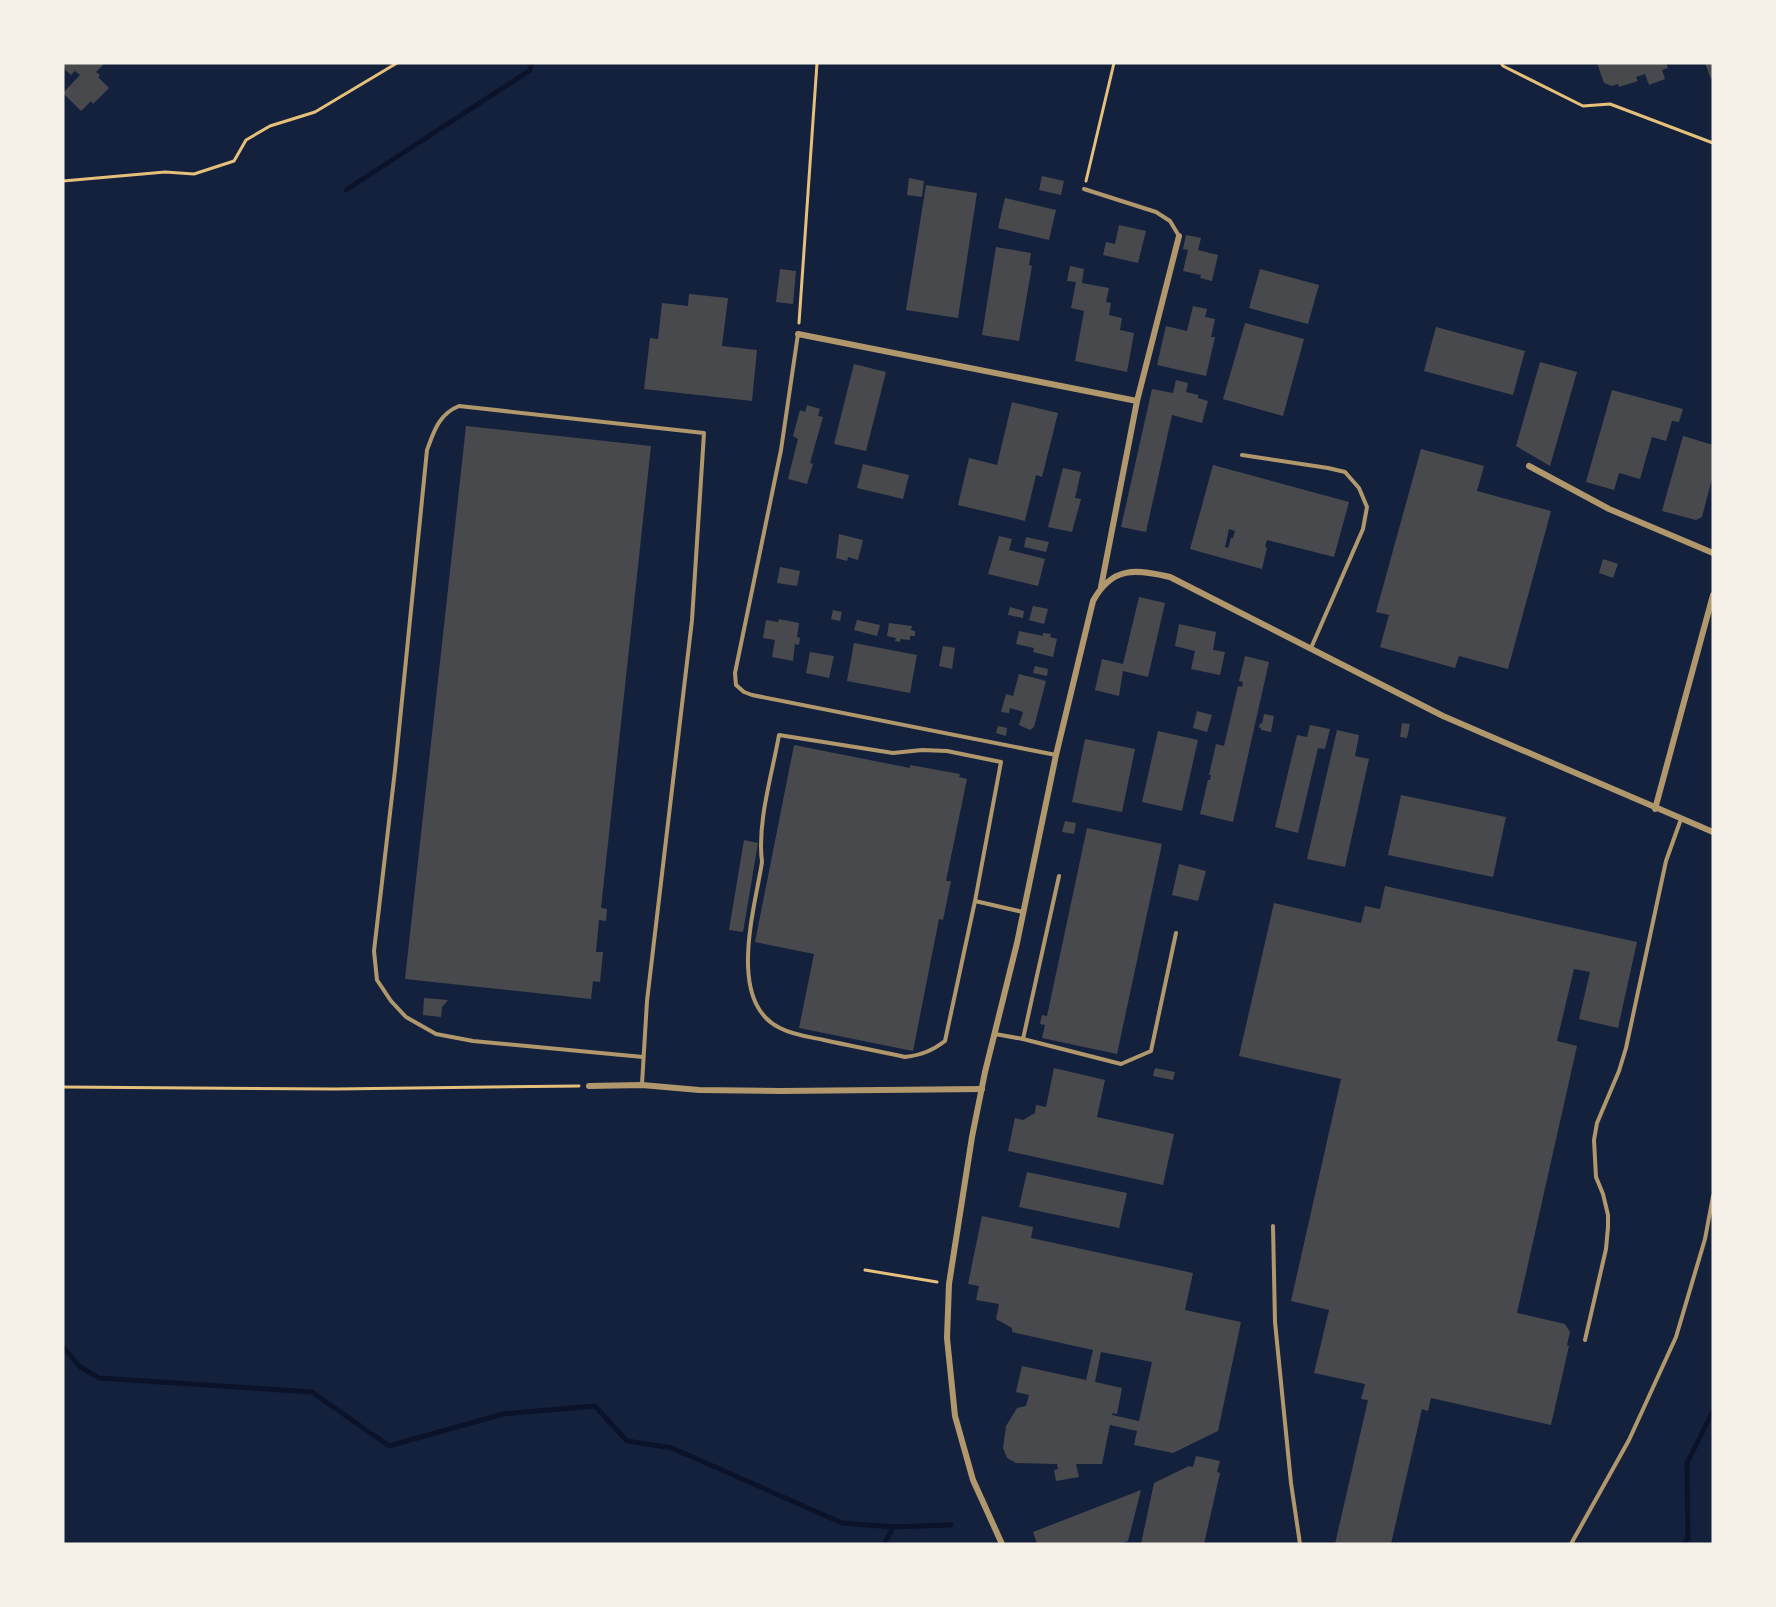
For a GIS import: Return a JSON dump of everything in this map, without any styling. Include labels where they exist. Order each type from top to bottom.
[{"type":"street","points":[[1101,588],[1137,401],[1179,236]]},
{"type":"street","points":[[798,334],[1137,401]]},
{"type":"street","points":[[1529,466],[1609,509],[1713,553]]},
{"type":"street","points":[[1002,1544],[973,1480],[955,1416],[950,1385],[947,1338],[949,1284],[964,1183],[982,1089],[1024,912],[1056,755],[1093,601],[1101,588],[1116,576],[1140,570],[1170,577],[1443,716],[1713,832]]},
{"type":"street","points":[[1655,808],[1713,595]]},
{"type":"street","points":[[590,1086],[642,1085],[699,1090],[982,1089]]},
{"type":"lane","points":[[1084,189],[1156,212],[1170,221],[1179,236]]},
{"type":"lane","points":[[798,334],[781,450],[735,674],[736,685],[752,695],[1056,755]]},
{"type":"lane","points":[[642,1085],[647,1001],[692,620],[705,433],[459,406],[449,410],[438,422],[427,450],[395,770],[374,951],[377,980],[391,1001],[406,1017],[436,1034],[473,1041],[643,1057]]},
{"type":"lane","points":[[1242,455],[1345,472],[1359,488],[1367,507],[1363,528],[1311,648]]},
{"type":"lane","points":[[779,735],[893,753],[922,750],[947,751],[1002,762],[975,901],[945,1041],[934,1050],[918,1056],[905,1057],[798,1034],[779,1028],[765,1017],[755,1001],[748,982],[747,961],[762,862],[760,847],[762,829],[779,735]]},
{"type":"lane","points":[[1585,1340],[1606,1249],[1608,1227],[1604,1200],[1596,1177],[1594,1140],[1597,1123],[1626,1048],[1666,861],[1681,819]]},
{"type":"lane","points":[[1023,1039],[1059,876]]},
{"type":"lane","points":[[975,901],[1024,912]]},
{"type":"lane","points":[[995,1034],[1121,1064],[1151,1051],[1176,933]]},
{"type":"lane","points":[[1571,1544],[1629,1440],[1676,1337],[1705,1239],[1713,1196]]},
{"type":"lane","points":[[1273,1226],[1275,1322],[1291,1483],[1300,1544]]},
{"type":"path","points":[[63,181],[165,172],[194,174],[234,161],[246,140],[270,126],[315,112],[397,63]]},
{"type":"path","points":[[798,334],[817,63]]},
{"type":"path","points":[[1084,189],[1113,63]]},
{"type":"path","points":[[1501,63],[1583,106],[1610,104],[1713,143]]},
{"type":"path","points":[[63,1087],[335,1089],[590,1086]]},
{"type":"path","points":[[865,1269],[949,1284]]},
{"type":"building","points":[[63,63],[105,63],[96,72],[109,88],[93,104],[91,101],[81,111],[63,93],[80,75],[75,71],[71,75],[63,68]]},
{"type":"building","points":[[1597,63],[1666,63],[1668,68],[1662,70],[1665,79],[1649,85],[1645,74],[1636,77],[1638,81],[1619,87],[1618,84],[1612,86],[1604,83]]},
{"type":"building","points":[[1705,63],[1713,63],[1713,78],[1711,79]]},
{"type":"building","points":[[1042,176],[1064,181],[1061,195],[1039,190]]},
{"type":"building","points":[[909,178],[924,181],[922,197],[907,195]]},
{"type":"building","points":[[926,185],[977,193],[958,318],[906,310]]},
{"type":"building","points":[[1005,198],[1056,210],[1049,240],[998,228]]},
{"type":"building","points":[[1119,225],[1146,231],[1138,263],[1103,255],[1106,242],[1115,244]]},
{"type":"building","points":[[1186,235],[1201,238],[1198,250],[1218,255],[1212,281],[1200,278],[1201,275],[1183,271],[1188,250],[1183,249]]},
{"type":"building","points":[[996,247],[1031,253],[1029,265],[1032,266],[1019,341],[982,335]]},
{"type":"building","points":[[1070,266],[1084,269],[1082,283],[1109,288],[1106,302],[1111,303],[1109,315],[1122,318],[1120,330],[1134,333],[1127,372],[1075,361],[1084,311],[1071,308],[1076,282],[1067,281]]},
{"type":"building","points":[[780,269],[796,271],[793,304],[776,302]]},
{"type":"building","points":[[1260,269],[1319,285],[1308,324],[1249,308]]},
{"type":"building","points":[[689,294],[728,298],[722,346],[757,350],[752,401],[644,389],[650,338],[658,339],[662,303],[688,306]]},
{"type":"building","points":[[1193,306],[1207,309],[1205,317],[1215,319],[1211,337],[1215,337],[1206,376],[1157,365],[1166,326],[1187,331]]},
{"type":"building","points":[[1245,323],[1304,339],[1283,416],[1223,399]]},
{"type":"building","points":[[1436,327],[1525,351],[1513,395],[1424,371]]},
{"type":"building","points":[[1540,362],[1577,372],[1550,466],[1516,446]]},
{"type":"building","points":[[854,364],[886,372],[866,451],[834,444]]},
{"type":"building","points":[[1176,380],[1188,383],[1186,392],[1208,401],[1202,423],[1172,415],[1146,532],[1121,527],[1152,389],[1173,393]]},
{"type":"building","points":[[1612,390],[1683,409],[1679,422],[1672,421],[1666,441],[1652,437],[1640,479],[1619,473],[1614,490],[1586,482]]},
{"type":"building","points":[[1012,402],[1058,413],[1042,477],[1036,475],[1025,521],[958,505],[969,458],[997,465]]},
{"type":"building","points":[[807,405],[820,409],[818,416],[823,417],[810,463],[813,464],[807,484],[788,479],[798,439],[793,436],[800,410],[805,412]]},
{"type":"building","points":[[466,426],[651,446],[601,908],[607,909],[606,921],[599,920],[596,952],[603,952],[600,982],[593,981],[591,999],[405,979]]},
{"type":"building","points":[[1683,436],[1713,445],[1713,475],[1702,517],[1696,520],[1662,511]]},
{"type":"building","points":[[1421,449],[1484,466],[1477,491],[1551,511],[1508,669],[1459,656],[1455,668],[1380,647],[1389,615],[1376,612]]},
{"type":"building","points":[[863,464],[909,475],[903,499],[857,488]]},
{"type":"building","points":[[1213,465],[1349,502],[1334,557],[1267,540],[1262,569],[1190,549]],"holes":[[[1229,529],[1235,531],[1228,548],[1225,547]]]},
{"type":"building","points":[[1063,468],[1081,472],[1075,498],[1081,499],[1072,532],[1048,527]]},
{"type":"building","points":[[839,534],[863,540],[858,560],[848,557],[847,561],[836,558]]},
{"type":"building","points":[[999,536],[1012,539],[1009,550],[1045,559],[1038,586],[988,574]]},
{"type":"building","points":[[1026,537],[1049,542],[1046,552],[1024,547]]},
{"type":"building","points":[[1603,559],[1618,564],[1613,578],[1599,573]]},
{"type":"building","points":[[780,567],[800,571],[797,586],[777,583]]},
{"type":"building","points":[[1139,597],[1165,603],[1148,677],[1123,671],[1119,696],[1095,690],[1102,659],[1123,664]]},
{"type":"building","points":[[1033,606],[1048,609],[1044,624],[1029,620]]},
{"type":"building","points":[[1010,607],[1024,611],[1023,618],[1008,615]]},
{"type":"building","points":[[833,610],[842,612],[840,621],[831,619]]},
{"type":"building","points":[[779,619],[799,623],[797,637],[800,638],[799,645],[795,644],[793,661],[772,657],[775,640],[763,638],[766,620],[778,622]]},
{"type":"building","points":[[857,620],[880,625],[877,636],[854,630]]},
{"type":"building","points":[[889,623],[912,626],[911,630],[915,631],[915,636],[910,636],[910,640],[895,641],[896,638],[887,636]]},
{"type":"building","points":[[1179,624],[1216,632],[1213,650],[1225,652],[1220,675],[1191,669],[1195,651],[1175,646]]},
{"type":"building","points":[[1019,631],[1043,636],[1043,633],[1051,634],[1050,637],[1057,639],[1053,657],[1033,652],[1034,648],[1016,644]]},
{"type":"building","points":[[854,643],[917,655],[910,693],[847,681]]},
{"type":"building","points":[[943,646],[955,648],[952,669],[939,666]]},
{"type":"building","points":[[810,652],[834,656],[829,678],[806,673]]},
{"type":"building","points":[[1245,656],[1269,662],[1233,822],[1200,814],[1208,780],[1210,780],[1211,775],[1209,775],[1216,744],[1224,746],[1238,686],[1242,687],[1243,682],[1239,681]]},
{"type":"building","points":[[1035,666],[1048,669],[1047,676],[1033,673]]},
{"type":"building","points":[[1019,674],[1046,681],[1034,727],[1030,730],[1019,725],[1023,712],[1010,708],[1009,713],[1001,712],[1006,694],[1013,696]]},
{"type":"building","points":[[1197,711],[1212,715],[1207,732],[1193,728]]},
{"type":"building","points":[[1264,714],[1274,716],[1271,732],[1259,728]]},
{"type":"building","points":[[1402,723],[1410,724],[1407,738],[1400,737]]},
{"type":"building","points":[[1310,725],[1330,729],[1325,749],[1318,748],[1298,833],[1275,827],[1297,735],[1307,737]]},
{"type":"building","points":[[998,726],[1007,728],[1006,736],[996,733]]},
{"type":"building","points":[[1337,730],[1359,735],[1355,756],[1369,759],[1345,867],[1307,859]]},
{"type":"building","points":[[1158,731],[1198,740],[1182,811],[1142,802]]},
{"type":"building","points":[[1085,739],[1135,749],[1122,812],[1072,802]]},
{"type":"building","points":[[794,745],[910,768],[910,765],[960,774],[959,777],[967,779],[946,881],[951,881],[943,920],[939,919],[913,1051],[799,1028],[814,954],[755,942]]},
{"type":"building","points":[[1401,795],[1506,817],[1493,877],[1388,855]]},
{"type":"building","points":[[1065,821],[1076,823],[1074,834],[1062,832]]},
{"type":"building","points":[[1087,828],[1162,844],[1117,1054],[1042,1038],[1045,1025],[1040,1024],[1042,1015],[1047,1016]]},
{"type":"building","points":[[744,840],[758,843],[743,932],[729,930]]},
{"type":"building","points":[[1179,864],[1206,871],[1198,901],[1172,895]]},
{"type":"building","points":[[1385,886],[1637,942],[1618,1028],[1579,1019],[1590,972],[1574,969],[1557,1041],[1577,1046],[1517,1313],[1565,1324],[1570,1332],[1567,1345],[1569,1346],[1551,1425],[1431,1398],[1428,1411],[1422,1409],[1391,1544],[1335,1544],[1368,1400],[1361,1399],[1365,1384],[1314,1373],[1329,1310],[1291,1301],[1341,1079],[1239,1056],[1274,903],[1361,923],[1365,906],[1380,909]]},
{"type":"building","points":[[424,998],[448,1000],[442,1007],[441,1017],[423,1015]]},
{"type":"building","points":[[1054,1068],[1105,1080],[1097,1117],[1174,1134],[1163,1185],[1008,1151],[1015,1118],[1023,1120],[1035,1113],[1036,1105],[1046,1107]]},
{"type":"building","points":[[1155,1068],[1175,1072],[1173,1080],[1153,1076]]},
{"type":"building","points":[[1027,1172],[1127,1193],[1119,1228],[1019,1207]]},
{"type":"building","points":[[982,1216],[1033,1227],[1031,1238],[1193,1273],[1185,1310],[1241,1322],[1218,1431],[1173,1453],[1134,1445],[1137,1431],[1110,1425],[1102,1464],[1076,1464],[1079,1477],[1056,1481],[1054,1470],[1058,1469],[1057,1464],[1016,1463],[1007,1458],[1003,1448],[1006,1426],[1017,1408],[1026,1406],[1029,1395],[1016,1392],[1022,1366],[1086,1380],[1093,1350],[1012,1332],[1012,1328],[996,1319],[999,1304],[976,1300],[979,1286],[968,1284]],"holes":[[[1101,1352],[1152,1362],[1139,1421],[1112,1415],[1117,1414],[1122,1388],[1095,1382]]]},
{"type":"building","points":[[1196,1456],[1220,1461],[1217,1472],[1220,1473],[1204,1544],[1141,1544],[1154,1483],[1189,1466],[1193,1467]]},
{"type":"building","points":[[1141,1490],[1128,1541],[1119,1544],[1037,1544],[1033,1532]]},
{"type":"waterway","points":[[346,190],[529,71],[532,63]]},
{"type":"waterway","points":[[63,1347],[79,1366],[99,1378],[312,1392],[389,1446],[503,1414],[595,1406],[627,1441],[672,1448],[842,1523],[893,1527],[951,1525]]},
{"type":"waterway","points":[[1684,1544],[1688,1539],[1687,1463],[1713,1411]]},
{"type":"waterway","points":[[886,1541],[893,1527]]}]
